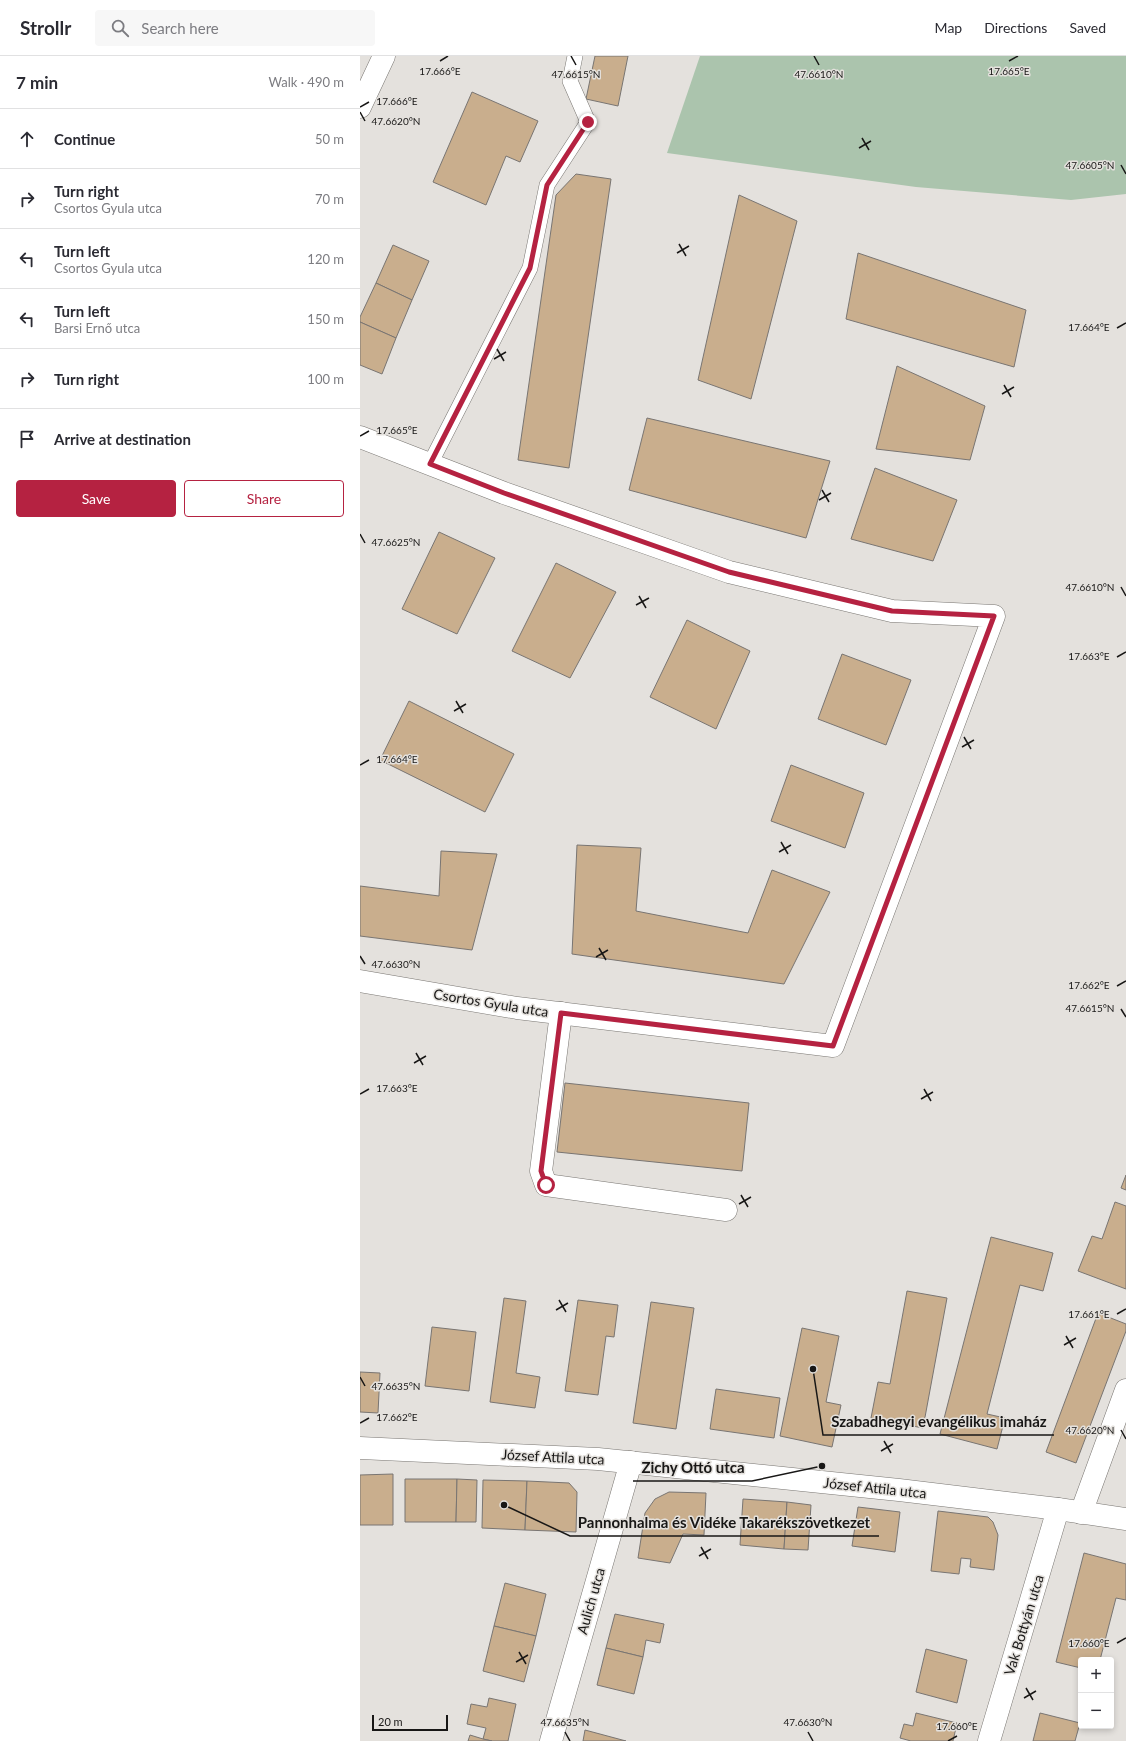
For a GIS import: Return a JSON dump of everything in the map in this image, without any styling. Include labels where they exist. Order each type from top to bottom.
[{"type":"street","points":[[360,107],[384,56]]},
{"type":"street","points":[[360,437],[430,464]]},
{"type":"street","name":"Csortos Gyula utca","points":[[360,981],[517,1008],[833,1046],[994,616],[892,611],[729,572],[504,493],[430,464]]},
{"type":"street","points":[[561,1013],[541,1171],[546,1185],[726,1210]]},
{"type":"street","points":[[1080,1513],[1126,1390]]},
{"type":"street","name":"József Attila utca","points":[[360,1448],[590,1458],[1058,1509],[1126,1519]]},
{"type":"street","name":"Aulich utca","points":[[551,1741],[631,1462]]},
{"type":"street","name":"Vak Bottyán utca","points":[[988,1741],[1058,1509]]},
{"type":"lane","points":[[430,464],[530,268],[547,185],[588,122],[570,81],[575,56]]},
{"type":"green space","points":[[700,56],[1126,56],[1126,194],[1071,200],[916,187],[667,153]]},
{"type":"building","points":[[595,56],[628,56],[618,106],[586,99]]},
{"type":"building","points":[[472,92],[538,121],[520,162],[506,156],[486,205],[433,182]]},
{"type":"building","points":[[576,174],[611,179],[569,468],[518,460],[556,195]]},
{"type":"building","points":[[739,195],[797,221],[751,399],[698,380]]},
{"type":"building","points":[[393,245],[429,261],[412,300],[376,283]]},
{"type":"building","points":[[858,253],[1026,310],[1014,367],[846,319]]},
{"type":"building","points":[[376,283],[412,300],[396,338],[360,322],[360,317]]},
{"type":"building","points":[[360,322],[396,338],[382,374],[360,365]]},
{"type":"building","points":[[897,366],[985,406],[970,460],[876,449]]},
{"type":"building","points":[[647,418],[830,461],[806,538],[629,490]]},
{"type":"building","points":[[875,468],[957,500],[933,561],[851,539]]},
{"type":"building","points":[[439,532],[495,558],[457,634],[402,609]]},
{"type":"building","points":[[556,563],[616,592],[570,678],[512,651]]},
{"type":"building","points":[[687,620],[750,651],[716,729],[650,697]]},
{"type":"building","points":[[842,654],[911,680],[886,745],[818,719]]},
{"type":"building","points":[[409,701],[514,754],[485,812],[380,760]]},
{"type":"building","points":[[791,765],[864,793],[845,848],[771,821]]},
{"type":"building","points":[[577,845],[641,848],[636,911],[748,933],[772,870],[830,892],[784,984],[572,954]]},
{"type":"building","points":[[441,851],[497,854],[472,950],[360,936],[360,886],[439,896]]},
{"type":"building","points":[[565,1083],[749,1103],[742,1171],[557,1152]]},
{"type":"building","points":[[1126,1175],[1126,1190],[1121,1188]]},
{"type":"building","points":[[1115,1202],[1126,1206],[1126,1289],[1078,1271],[1092,1236],[1102,1239]]},
{"type":"building","points":[[991,1237],[1053,1253],[1043,1291],[1020,1285],[987,1414],[1005,1418],[997,1449],[940,1434]]},
{"type":"building","points":[[907,1291],[947,1298],[923,1428],[871,1418],[878,1382],[890,1384]]},
{"type":"building","points":[[504,1298],[526,1301],[516,1373],[540,1377],[535,1408],[490,1402]]},
{"type":"building","points":[[578,1300],[618,1305],[614,1337],[606,1336],[598,1395],[565,1391]]},
{"type":"building","points":[[651,1302],[694,1308],[676,1429],[633,1423]]},
{"type":"building","points":[[1098,1313],[1126,1324],[1126,1331],[1076,1463],[1046,1452]]},
{"type":"building","points":[[432,1327],[476,1332],[469,1391],[425,1386]]},
{"type":"building","points":[[802,1328],[839,1336],[826,1402],[841,1405],[832,1447],[780,1436]]},
{"type":"building","points":[[360,1372],[380,1373],[378,1413],[360,1412]]},
{"type":"building","points":[[716,1389],[780,1398],[774,1438],[710,1429]]},
{"type":"building","points":[[393,1474],[393,1525],[360,1525],[360,1475]]},
{"type":"building","points":[[405,1479],[457,1479],[456,1522],[405,1522]]},
{"type":"building","points":[[457,1479],[477,1480],[476,1522],[456,1522]]},
{"type":"building","points":[[483,1480],[527,1481],[525,1530],[482,1528]]},
{"type":"building","points":[[527,1481],[569,1483],[577,1492],[576,1532],[525,1530]]},
{"type":"building","points":[[669,1492],[706,1493],[704,1535],[683,1534],[670,1563],[638,1558],[645,1513],[655,1499]]},
{"type":"building","points":[[743,1499],[787,1502],[784,1549],[740,1545]]},
{"type":"building","points":[[787,1502],[811,1505],[808,1550],[784,1549]]},
{"type":"building","points":[[858,1507],[900,1512],[895,1552],[852,1546]]},
{"type":"building","points":[[938,1511],[988,1517],[993,1522],[998,1535],[994,1570],[970,1567],[971,1559],[961,1558],[959,1574],[931,1571]]},
{"type":"building","points":[[1084,1553],[1126,1564],[1126,1600],[1116,1598],[1101,1657],[1078,1657],[1078,1667],[1056,1662]]},
{"type":"building","points":[[505,1583],[546,1594],[536,1636],[494,1626]]},
{"type":"building","points":[[615,1614],[664,1624],[660,1643],[646,1640],[643,1657],[606,1648]]},
{"type":"building","points":[[494,1626],[536,1636],[524,1682],[483,1671]]},
{"type":"building","points":[[606,1648],[643,1657],[634,1694],[597,1685]]},
{"type":"building","points":[[926,1649],[967,1660],[957,1703],[916,1692]]},
{"type":"building","points":[[489,1698],[516,1704],[508,1741],[492,1741],[483,1739],[486,1728],[467,1724],[471,1704],[487,1707]]},
{"type":"building","points":[[916,1713],[957,1723],[953,1741],[911,1741],[900,1738],[904,1724],[913,1726]]},
{"type":"building","points":[[1040,1713],[1078,1722],[1078,1729],[1075,1741],[1033,1741]]},
{"type":"building","points":[[585,1730],[626,1741],[583,1741]]},
{"type":"building","points":[[470,1735],[483,1739],[492,1741],[468,1741]]},
{"type":"place","name":"Szabadhegyi evangélikus imaház","points":[[813,1369]]},
{"type":"place","name":"Zichy Ottó utca","points":[[822,1466]]},
{"type":"place","name":"Pannonhalma és Vidéke Takarékszövetkezet","points":[[504,1505]]},
{"type":"route","points":[[546,1185],[541,1171],[561,1013],[833,1046],[994,616],[892,611],[729,572],[504,493],[430,464],[530,268],[547,185],[588,122]]}]
